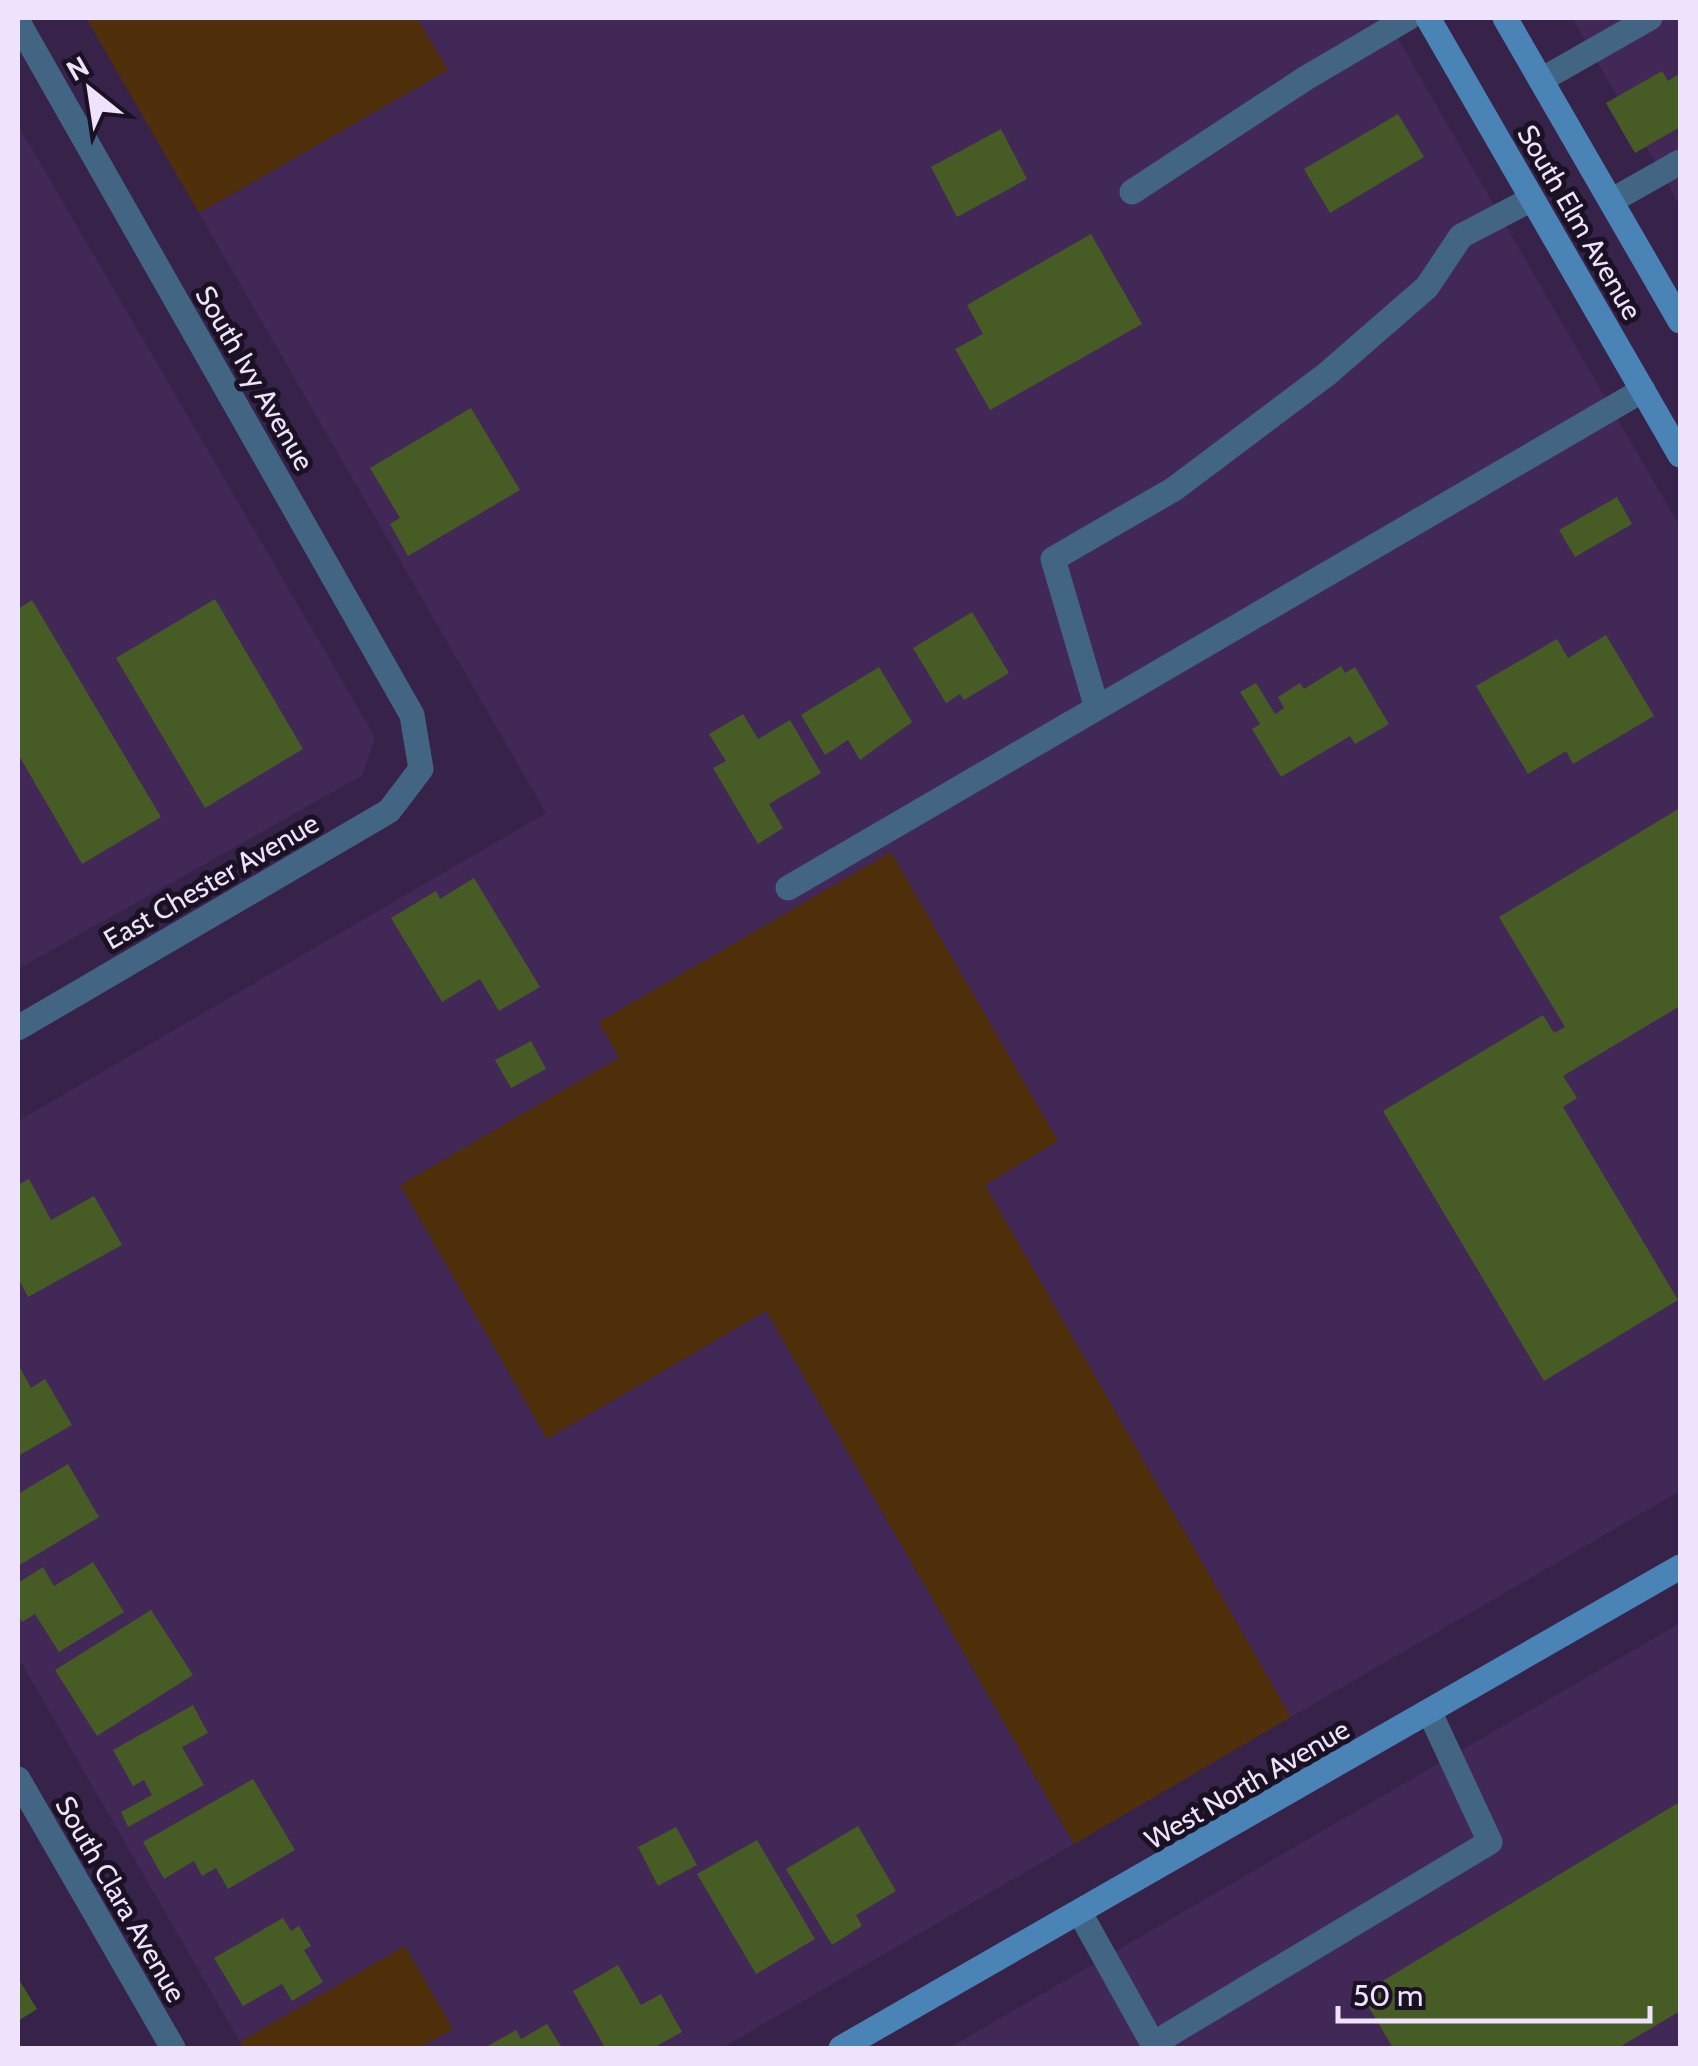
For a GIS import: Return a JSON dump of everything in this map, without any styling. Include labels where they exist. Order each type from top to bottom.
[{"type":"street","points":[[1132,192],[1306,78],[1408,18]]},
{"type":"street","name":"South Elm Avenue","points":[[1428,18],[1680,456]]},
{"type":"street","name":"South Elm Avenue","points":[[1505,18],[1680,321]]},
{"type":"street","points":[[1541,80],[1650,18]]},
{"type":"street","name":"South Ivy Avenue","points":[[18,22],[412,715],[421,769]]},
{"type":"street","points":[[1611,201],[1680,162]]},
{"type":"street","points":[[1096,705],[1053,558],[1174,489],[1326,374],[1426,287],[1461,236],[1532,199]]},
{"type":"street","points":[[788,888],[1096,705],[1643,390]]},
{"type":"street","name":"East Chester Avenue","points":[[18,1028],[389,811],[421,769]]},
{"type":"street","name":"West North Avenue","points":[[842,2048],[1680,1567]]},
{"type":"street","points":[[1080,1913],[1153,2044],[1490,1842],[1430,1713]]},
{"type":"street","name":"South Clara Avenue","points":[[18,1779],[172,2048]]},
{"type":"shaded area","points":[[86,18],[417,18],[448,70],[199,213]]},
{"type":"shaded area","points":[[417,18],[1386,18],[1680,527],[1680,1491],[1291,1717],[984,1184],[600,1023],[620,1058],[400,1185],[547,1439],[766,1311],[1074,1844],[722,2048],[419,2048],[452,2028],[405,1947],[240,2042],[18,1657],[18,1121],[546,813],[199,213],[447,70]]},
{"type":"shaded area","points":[[1572,18],[1680,18],[1680,206],[1631,120]]},
{"type":"shaded area","points":[[18,125],[375,737],[363,775],[18,969]]},
{"type":"shaded area","points":[[891,852],[1058,1141],[985,1185],[1291,1717],[1074,1844],[766,1311],[547,1439],[400,1185],[619,1058],[599,1022]]},
{"type":"shaded area","points":[[1680,1623],[1680,2048],[950,2048],[954,2045]]},
{"type":"shaded area","points":[[405,1946],[453,2029],[419,2048],[244,2048],[240,2042]]},
{"type":"building","points":[[1662,71],[1668,81],[1680,73],[1680,127],[1635,153],[1606,103]]},
{"type":"building","points":[[1398,114],[1424,157],[1330,213],[1304,169]]},
{"type":"building","points":[[1001,129],[1027,179],[957,217],[931,167]]},
{"type":"building","points":[[1091,234],[1142,324],[990,410],[955,349],[983,334],[967,305]]},
{"type":"building","points":[[471,408],[520,490],[408,556],[390,524],[400,518],[370,468]]},
{"type":"building","points":[[1617,497],[1632,524],[1575,557],[1559,530]]},
{"type":"building","points":[[215,599],[303,749],[205,808],[116,658]]},
{"type":"building","points":[[32,600],[161,817],[82,864],[18,754],[18,609]]},
{"type":"building","points":[[972,612],[1009,673],[964,700],[960,694],[946,703],[913,648]]},
{"type":"building","points":[[1606,635],[1654,716],[1573,764],[1566,751],[1528,774],[1476,686],[1557,639],[1568,658]]},
{"type":"building","points":[[1341,666],[1345,673],[1355,667],[1389,724],[1355,744],[1350,736],[1281,777],[1252,729],[1260,724],[1240,692],[1256,683],[1275,714],[1284,708],[1278,697],[1300,683],[1304,689]]},
{"type":"building","points":[[879,667],[912,722],[860,760],[848,740],[825,755],[801,715]]},
{"type":"building","points":[[743,714],[758,739],[790,720],[821,773],[769,804],[783,828],[758,844],[713,768],[726,761],[709,734]]},
{"type":"building","points":[[1680,808],[1680,1006],[1563,1076],[1577,1098],[1563,1107],[1678,1300],[1544,1381],[1383,1111],[1543,1015],[1554,1033],[1565,1027],[1499,917]]},
{"type":"building","points":[[474,878],[540,987],[499,1011],[480,979],[442,1002],[391,918],[436,891],[440,899]]},
{"type":"building","points":[[531,1041],[546,1069],[511,1088],[495,1060]]},
{"type":"building","points":[[29,1179],[51,1220],[94,1196],[122,1245],[28,1297],[18,1278],[18,1185]]},
{"type":"building","points":[[18,1364],[31,1388],[45,1379],[72,1425],[18,1456]]},
{"type":"building","points":[[68,1464],[99,1517],[18,1566],[18,1494]]},
{"type":"building","points":[[93,1562],[124,1612],[59,1652],[35,1614],[22,1622],[18,1615],[18,1583],[43,1567],[54,1586]]},
{"type":"building","points":[[151,1610],[193,1675],[97,1736],[55,1670]]},
{"type":"building","points":[[193,1705],[208,1733],[182,1747],[204,1785],[128,1827],[121,1812],[152,1795],[144,1780],[133,1786],[113,1750]]},
{"type":"building","points":[[253,1779],[295,1850],[228,1889],[216,1868],[202,1876],[194,1861],[164,1879],[143,1842]]},
{"type":"building","points":[[1678,1803],[1680,2011],[1618,2048],[1393,2048],[1361,1994]]},
{"type":"building","points":[[858,1826],[896,1891],[856,1915],[862,1926],[832,1945],[786,1869]]},
{"type":"building","points":[[676,1827],[697,1865],[658,1886],[638,1847]]},
{"type":"building","points":[[757,1840],[815,1939],[756,1974],[697,1874]]},
{"type":"building","points":[[283,1918],[291,1931],[299,1926],[311,1946],[304,1950],[323,1982],[292,2001],[282,1984],[243,2006],[214,1958]]},
{"type":"building","points":[[618,1965],[641,2005],[661,1994],[682,2032],[653,2048],[605,2048],[573,1991]]},
{"type":"building","points":[[18,1978],[37,2009],[18,2021]]},
{"type":"building","points":[[547,2024],[562,2048],[484,2048],[516,2030],[521,2039]]}]
